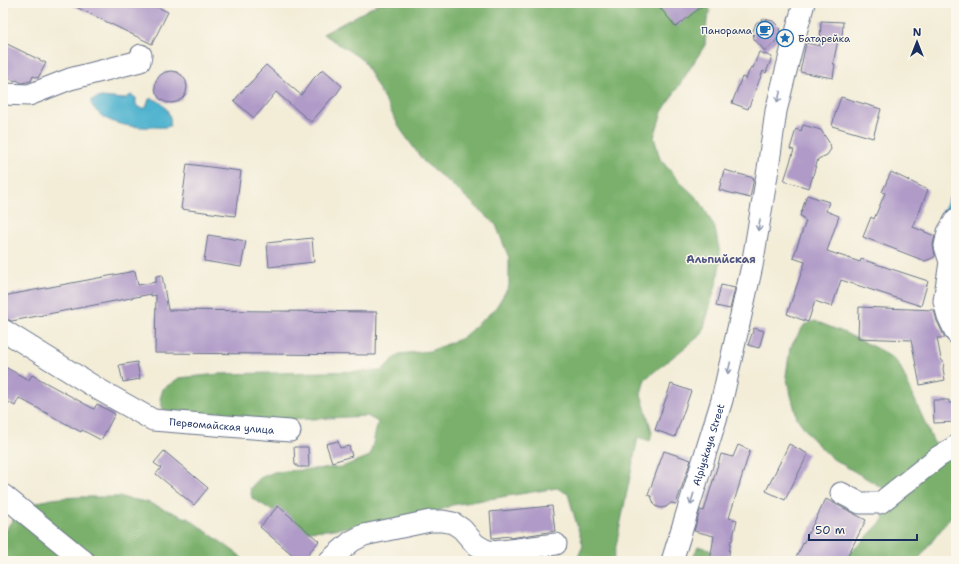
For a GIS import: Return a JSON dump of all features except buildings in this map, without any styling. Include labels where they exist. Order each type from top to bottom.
[{"type":"street","name":"Alpiyskaya Street","points":[[672,559],[722,400],[752,266],[776,111],[804,3]]},
{"type":"street","points":[[3,94],[30,95],[70,79],[140,61],[141,55]]},
{"type":"street","points":[[956,218],[948,232],[945,246],[950,262],[944,301],[948,316],[956,333]]},
{"type":"street","name":"Первомайская улица","points":[[5,333],[153,420],[290,431]]},
{"type":"street","points":[[841,493],[860,503],[880,503],[938,457],[956,446]]},
{"type":"street","points":[[3,495],[84,561]]},
{"type":"street","points":[[329,561],[352,540],[364,535],[430,521],[443,521],[453,524],[462,529],[475,544],[485,550],[494,552],[556,544]]},
{"type":"green space","points":[[380,3],[708,3],[710,11],[707,20],[705,45],[662,112],[654,137],[660,159],[679,181],[700,201],[715,228],[721,259],[716,285],[702,334],[645,379],[641,394],[652,432],[650,441],[638,437],[613,561],[576,561],[583,546],[568,494],[557,488],[452,505],[427,516],[327,530],[306,531],[252,498],[250,488],[260,478],[274,472],[342,467],[370,456],[378,422],[367,416],[272,421],[175,416],[163,409],[160,399],[163,389],[179,378],[219,374],[381,371],[399,354],[430,351],[462,338],[495,309],[509,286],[509,258],[496,225],[456,188],[424,162],[401,130],[363,60],[323,34]]},
{"type":"green space","points":[[815,321],[843,332],[878,349],[899,364],[934,443],[956,451],[956,510],[917,561],[841,561],[883,520],[888,491],[833,459],[813,440],[797,418],[786,376],[790,348],[804,325]]},
{"type":"green space","points":[[82,497],[119,497],[147,502],[189,519],[245,561],[3,561],[3,542],[5,530],[18,514],[26,508],[43,501]]},
{"type":"green space","points":[[698,546],[740,561],[692,561]]},
{"type":"water","points":[[131,95],[136,98],[136,105],[140,108],[146,108],[149,99],[153,99],[162,104],[170,116],[170,126],[138,127],[119,124],[102,116],[91,103],[92,100],[101,97],[124,99]]},
{"type":"water","points":[[950,197],[956,200],[956,202],[946,222],[939,218]]},
{"type":"place","name":"Панорама","points":[[765,30]]},
{"type":"place","name":"Батарейка","points":[[785,38]]},
{"type":"district","name":"Альпийская","points":[[721,259]]}]
